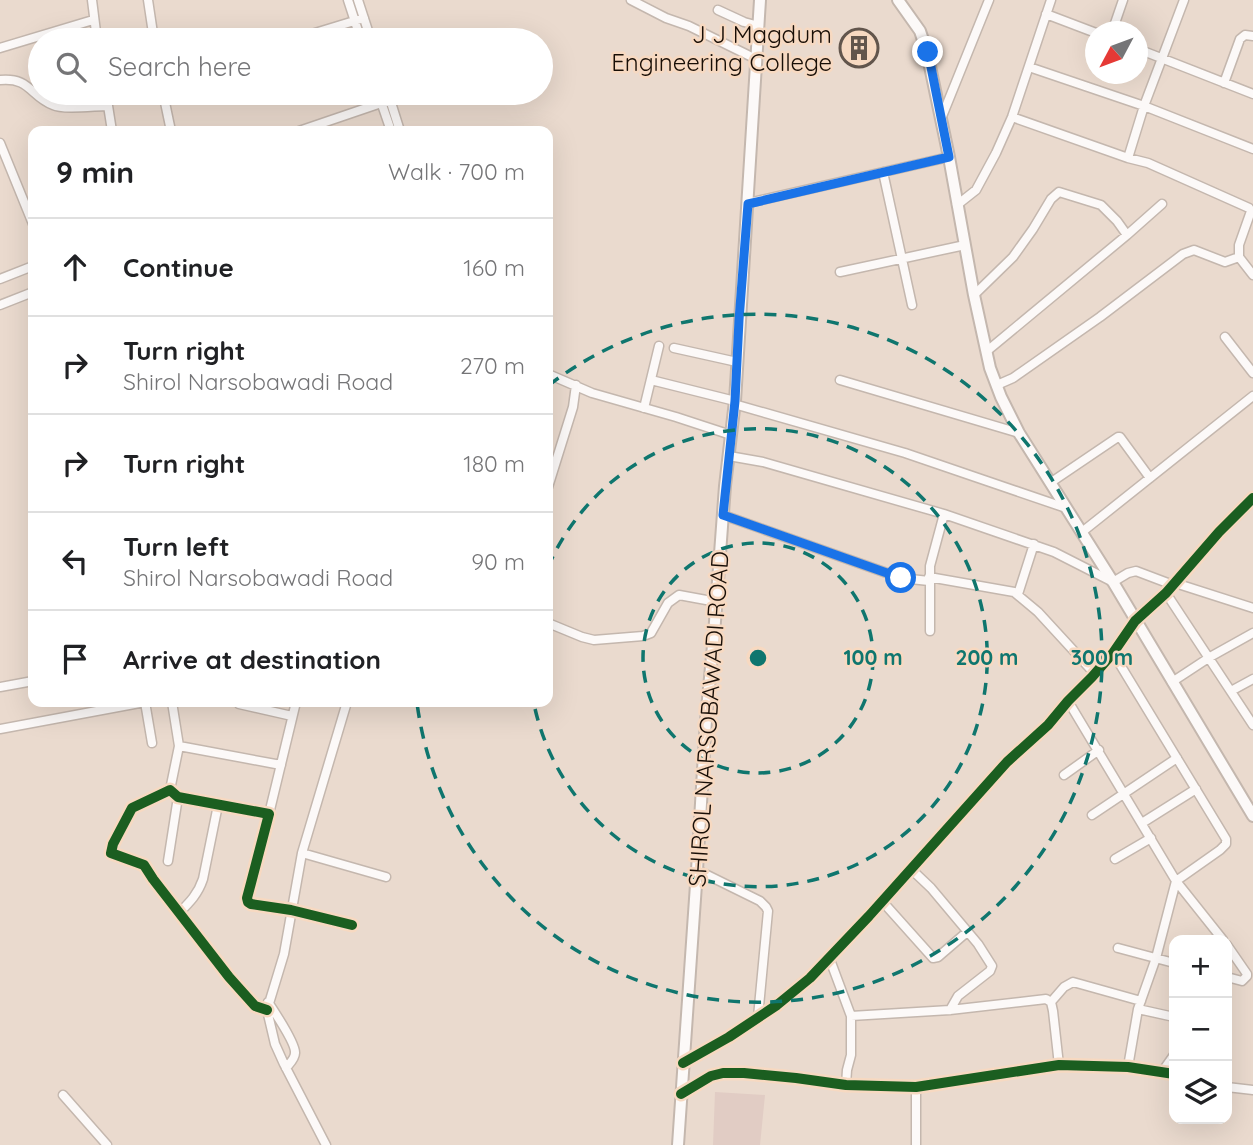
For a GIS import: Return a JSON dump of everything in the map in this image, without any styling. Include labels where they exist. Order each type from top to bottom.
[{"type":"main road","name":"SHIROL NARSOBAWADI ROAD","points":[[678,1145],[706,720],[735,403],[760,0]]},
{"type":"main road","points":[[898,0],[920,31],[928,52],[990,368],[997,385],[1019,433],[1113,582],[1253,816]]},
{"type":"main road","points":[[683,1063],[729,1037],[810,978],[1007,762],[1048,724],[1095,674],[1135,621],[1171,587],[1253,498]]},
{"type":"street","points":[[92,0],[95,28]]},
{"type":"street","points":[[148,0],[152,28]]},
{"type":"street","points":[[348,0],[364,28]]},
{"type":"street","points":[[358,0],[360,28]]},
{"type":"street","points":[[631,0],[757,59]]},
{"type":"street","points":[[942,119],[989,0]]},
{"type":"street","points":[[957,205],[976,190],[996,153],[1012,117],[1051,0]]},
{"type":"street","points":[[1116,21],[1123,0]]},
{"type":"street","points":[[1128,158],[1144,106],[1184,0]]},
{"type":"street","points":[[718,10],[759,26]]},
{"type":"street","points":[[1046,14],[1085,29]]},
{"type":"street","points":[[66,28],[93,20]]},
{"type":"street","points":[[332,28],[359,20]]},
{"type":"street","points":[[1224,83],[1240,39],[1245,35],[1253,36]]},
{"type":"street","points":[[0,48],[28,40]]},
{"type":"street","points":[[1148,53],[1253,94]]},
{"type":"street","points":[[1028,66],[1144,106],[1253,149]]},
{"type":"street","points":[[0,80],[12,79],[28,87]]},
{"type":"street","points":[[53,105],[108,106],[111,126]]},
{"type":"street","points":[[166,105],[170,126]]},
{"type":"street","points":[[312,126],[368,105]]},
{"type":"street","points":[[387,105],[390,126]]},
{"type":"street","points":[[389,105],[398,126]]},
{"type":"street","points":[[1012,117],[1148,163],[1249,208],[1252,210],[1239,245],[1239,257],[1253,275]]},
{"type":"street","points":[[0,143],[28,212]]},
{"type":"street","points":[[748,204],[949,157]]},
{"type":"street","points":[[883,172],[912,305]]},
{"type":"street","points":[[975,295],[1013,257],[1051,198],[1059,192],[1101,205],[1126,235]]},
{"type":"street","points":[[987,351],[1162,204]]},
{"type":"street","points":[[840,272],[965,245]]},
{"type":"street","points":[[997,385],[1013,378],[1100,317],[1183,254],[1195,250],[1225,262],[1239,257]]},
{"type":"street","points":[[0,279],[28,267]]},
{"type":"street","points":[[0,305],[28,294]]},
{"type":"street","points":[[1225,337],[1253,373]]},
{"type":"street","points":[[644,408],[659,346]]},
{"type":"street","points":[[674,348],[737,362]]},
{"type":"street","points":[[553,376],[592,393],[731,435]]},
{"type":"street","points":[[651,380],[905,453],[1066,508]]},
{"type":"street","points":[[840,380],[1019,433]]},
{"type":"street","points":[[553,471],[573,407],[576,385]]},
{"type":"street","points":[[1082,532],[1253,396]]},
{"type":"street","points":[[1051,483],[1118,437],[1150,478]]},
{"type":"street","points":[[729,456],[763,461],[944,514],[1034,544],[1113,582],[1136,571],[1171,587],[1253,608]]},
{"type":"street","points":[[930,631],[930,566],[944,514]]},
{"type":"street","points":[[723,515],[901,578],[1004,589],[1018,594],[1095,674]]},
{"type":"street","points":[[1018,594],[1034,544]]},
{"type":"street","points":[[1171,587],[1210,657],[1253,725]]},
{"type":"street","points":[[553,626],[594,640],[643,636],[651,633],[668,603],[679,595],[717,601]]},
{"type":"street","points":[[1172,682],[1253,633]]},
{"type":"street","points":[[1113,653],[1226,839],[1226,844],[1220,850],[1176,881],[1156,958],[1140,1005],[1128,1067]]},
{"type":"street","points":[[1231,691],[1253,679]]},
{"type":"street","points":[[0,687],[28,682]]},
{"type":"street","points":[[1068,701],[1176,881],[1219,935]]},
{"type":"street","points":[[0,729],[118,707]]},
{"type":"street","points":[[146,707],[152,743]]},
{"type":"street","points":[[170,790],[178,746],[173,707]]},
{"type":"street","points":[[252,707],[292,716]]},
{"type":"street","points":[[295,707],[248,902],[352,925]]},
{"type":"street","points":[[326,1145],[275,1044],[268,1006],[284,954],[302,853],[346,707]]},
{"type":"street","points":[[178,746],[281,765]]},
{"type":"street","points":[[1064,775],[1099,750]]},
{"type":"street","points":[[1092,816],[1178,758]]},
{"type":"street","points":[[1142,823],[1196,789]]},
{"type":"street","points":[[170,790],[178,797],[269,814]]},
{"type":"street","points":[[170,790],[132,808],[111,853],[144,866],[237,987],[255,1006],[268,1006],[278,1016],[295,1050],[294,1057],[286,1068]]},
{"type":"street","points":[[168,861],[178,797]]},
{"type":"street","points":[[179,913],[200,889],[218,805]]},
{"type":"street","points":[[1115,859],[1151,838]]},
{"type":"street","points":[[302,853],[386,877]]},
{"type":"street","points":[[911,869],[931,888],[991,964],[992,969],[958,996],[950,1010]]},
{"type":"street","points":[[698,870],[760,901],[768,911],[758,1017]]},
{"type":"street","points":[[882,901],[933,957],[938,957],[967,932]]},
{"type":"street","points":[[1118,948],[1169,962]]},
{"type":"street","points":[[1232,952],[1247,974],[1242,981],[1232,978]]},
{"type":"street","points":[[829,957],[851,1016],[851,1055],[846,1085]]},
{"type":"street","points":[[1051,1002],[1073,982],[1169,1015]]},
{"type":"street","points":[[851,1016],[950,1010],[1046,999],[1051,1002],[1053,1011],[1059,1065]]},
{"type":"street","points":[[1162,1072],[1170,1061]]},
{"type":"street","points":[[681,1094],[711,1076],[723,1073],[796,1078],[846,1085],[916,1087],[1059,1065],[1128,1067],[1169,1073]]},
{"type":"street","points":[[916,1087],[916,1145]]},
{"type":"street","points":[[1232,1088],[1253,1090]]},
{"type":"street","points":[[63,1095],[107,1145]]},
{"type":"shaded area","points":[[715,1092],[765,1095],[760,1145],[713,1145]]},
{"type":"cycle path","points":[[683,1063],[777,1005],[810,978],[1007,762],[1048,725],[1113,653],[1135,621],[1166,593],[1219,532],[1253,498]]},
{"type":"cycle path","points":[[267,1010],[255,1006],[229,977],[144,865],[111,853],[132,808],[170,790],[178,797],[269,814],[248,902],[352,925]]},
{"type":"cycle path","points":[[681,1094],[711,1076],[723,1073],[796,1078],[846,1085],[916,1087],[1059,1065],[1128,1067],[1169,1073]]},
{"type":"place","name":"J J Magdum Engineering College","points":[[859,48]]},
{"type":"route","points":[[901,578],[723,515],[735,401],[748,204],[949,157],[928,52]]}]
